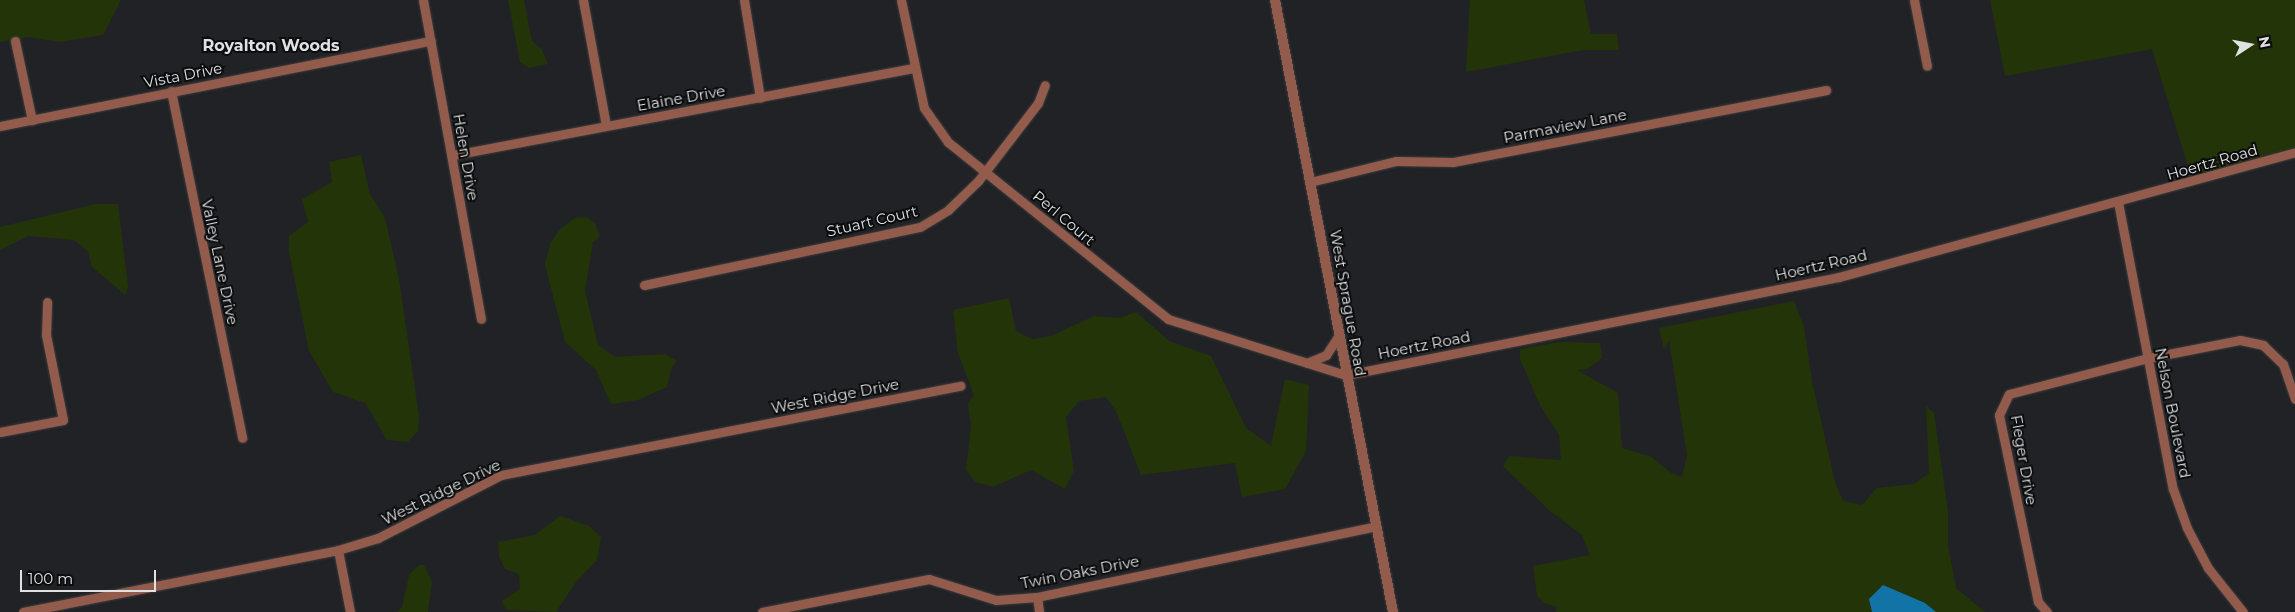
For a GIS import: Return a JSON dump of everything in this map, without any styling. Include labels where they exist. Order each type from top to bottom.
[{"type":"street","name":"Helen Drive","points":[[423,0],[453,154],[481,318]]},
{"type":"street","points":[[583,0],[606,125]]},
{"type":"street","points":[[744,0],[760,98]]},
{"type":"street","name":"Perl Court","points":[[901,0],[913,68],[929,115],[948,142],[1168,319],[1346,375]]},
{"type":"street","name":"West Sprague Road","points":[[1275,0],[1393,612]]},
{"type":"street","points":[[1914,0],[1927,66]]},
{"type":"street","points":[[15,40],[32,120]]},
{"type":"street","name":"Vista Drive","points":[[0,126],[431,41]]},
{"type":"street","name":"Elaine Drive","points":[[453,154],[913,68]]},
{"type":"street","name":"Stuart Court","points":[[644,285],[920,227],[948,210],[986,172],[1038,103],[1045,85]]},
{"type":"street","name":"Parmaview Lane","points":[[1310,182],[1396,161],[1453,162],[1826,90]]},
{"type":"street","name":"Valley Lane Drive","points":[[171,91],[242,438]]},
{"type":"street","name":"Hoertz Road","points":[[1346,375],[1839,277],[2295,152]]},
{"type":"street","name":"Nelson Boulevard","points":[[2118,202],[2173,488],[2187,528],[2208,568],[2243,612]]},
{"type":"street","points":[[0,432],[63,420],[46,335],[47,302]]},
{"type":"street","points":[[1306,363],[1326,355],[1339,335]]},
{"type":"street","points":[[2148,358],[2240,340],[2263,345],[2283,364],[2295,399]]},
{"type":"street","name":"Fleger Drive","points":[[2047,612],[2038,602],[1999,415],[2009,394],[2148,358]]},
{"type":"street","name":"West Ridge Drive","points":[[23,612],[338,550],[378,538],[501,475],[960,386]]},
{"type":"street","name":"Twin Oaks Drive","points":[[762,612],[929,579],[996,600],[1037,597],[1376,526]]},
{"type":"street","points":[[338,550],[350,612]]},
{"type":"street","points":[[1037,597],[1039,612]]},
{"type":"green space","points":[[0,0],[121,0],[103,35],[59,42],[29,37],[0,42]]},
{"type":"green space","points":[[508,0],[524,0],[532,41],[542,50],[548,64],[529,68],[520,62]]},
{"type":"green space","points":[[1470,0],[1584,0],[1591,34],[1617,34],[1619,50],[1583,50],[1466,72]]},
{"type":"green space","points":[[1990,0],[2295,0],[2295,147],[2191,176],[2152,49],[2005,76]]},
{"type":"green space","points":[[361,155],[370,194],[385,218],[399,279],[419,416],[418,431],[408,442],[387,440],[365,403],[333,392],[309,351],[289,252],[289,236],[308,222],[302,199],[332,182],[329,162]]},
{"type":"green space","points":[[96,204],[118,204],[128,287],[125,295],[92,267],[88,251],[74,240],[28,236],[0,250],[0,227]]},
{"type":"green space","points":[[586,217],[595,223],[599,234],[598,239],[593,242],[585,291],[598,345],[615,357],[665,354],[677,361],[672,367],[667,387],[638,400],[611,404],[596,370],[565,342],[545,265],[550,244],[560,229],[575,218]]},
{"type":"green space","points":[[1009,298],[1016,331],[1032,339],[1051,336],[1094,316],[1120,318],[1136,312],[1169,341],[1211,356],[1246,428],[1271,446],[1285,379],[1309,385],[1306,451],[1285,489],[1242,497],[1235,463],[1141,475],[1116,411],[1106,397],[1079,401],[1066,417],[1074,471],[1065,489],[1031,470],[993,487],[975,482],[966,470],[971,426],[968,403],[974,395],[958,353],[953,310]]},
{"type":"green space","points":[[1794,301],[1804,327],[1812,381],[1835,482],[1843,501],[1862,505],[1877,488],[1914,484],[1929,473],[1926,406],[1934,413],[1948,511],[1948,545],[1956,588],[1985,612],[1556,612],[1557,607],[1544,603],[1537,596],[1533,566],[1590,555],[1582,535],[1550,511],[1503,466],[1509,456],[1561,460],[1559,435],[1540,405],[1520,359],[1520,349],[1560,342],[1600,343],[1602,358],[1587,369],[1577,370],[1618,393],[1622,448],[1652,457],[1671,473],[1682,477],[1687,455],[1669,340],[1664,350],[1659,328]]},
{"type":"green space","points":[[560,516],[589,526],[601,537],[597,560],[576,582],[556,612],[506,610],[502,601],[520,589],[519,574],[505,569],[499,557],[498,542],[535,535]]},
{"type":"green space","points":[[419,565],[424,565],[432,582],[428,612],[397,612],[402,607],[409,575]]},
{"type":"water","points":[[1883,585],[1925,603],[1936,612],[1872,612],[1869,599]]},
{"type":"district","name":"Royalton Woods","points":[[271,46]]}]
